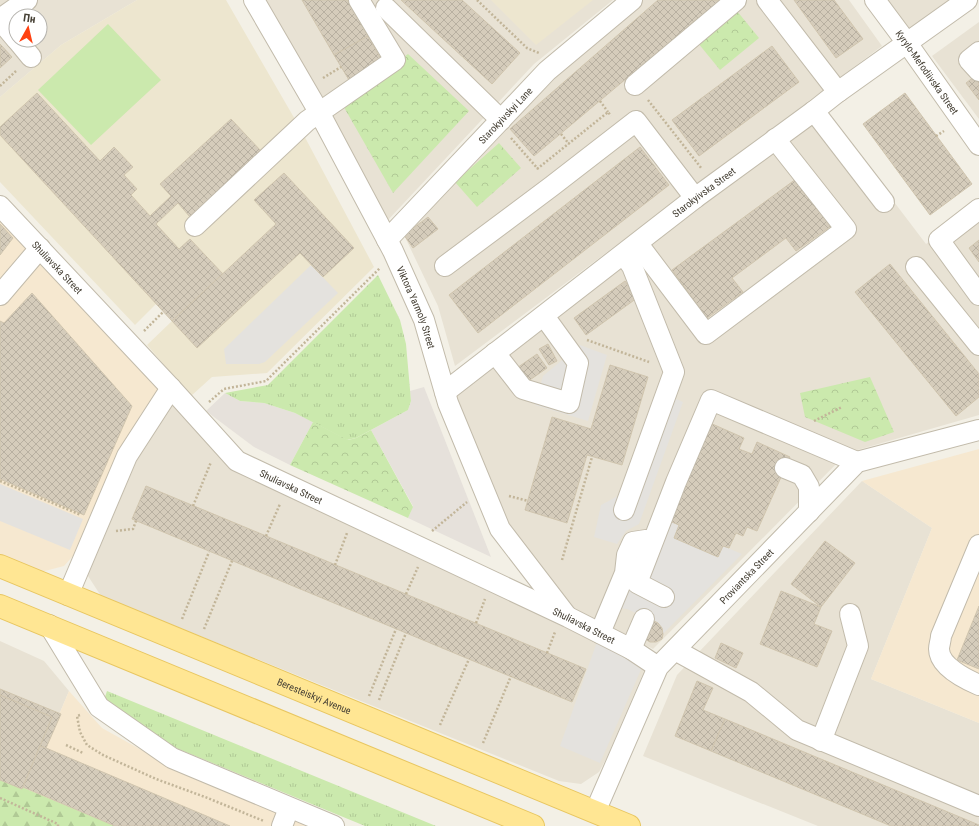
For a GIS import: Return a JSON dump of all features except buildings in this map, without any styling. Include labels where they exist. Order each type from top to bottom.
[{"type":"main road","name":"Beresteiskyi Avenue","points":[[0,566],[629,826]]},
{"type":"main road","points":[[0,606],[533,826]]},
{"type":"street","points":[[8,30],[0,20],[27,0]]},
{"type":"street","name":"Viktora Yarmoly Street","points":[[254,0],[319,112],[393,252],[424,320],[448,403],[500,529],[568,617]]},
{"type":"street","points":[[195,226],[307,121],[395,60],[359,0]]},
{"type":"street","name":"Starokyivskyi Lane","points":[[387,240],[547,71],[632,0]]},
{"type":"street","points":[[635,85],[736,0]]},
{"type":"street","points":[[766,0],[838,92]]},
{"type":"street","name":"Kyrylo-Mefodiivska Street","points":[[875,0],[979,144]]},
{"type":"street","name":"Starokyivska Street","points":[[445,392],[696,198],[838,92],[968,0]]},
{"type":"street","points":[[386,8],[500,121]]},
{"type":"street","points":[[24,48],[31,57]]},
{"type":"street","points":[[979,52],[969,60],[979,71]]},
{"type":"street","points":[[814,111],[884,202]]},
{"type":"street","points":[[445,266],[636,121],[696,198]]},
{"type":"street","points":[[631,249],[706,334],[846,229],[775,140]]},
{"type":"street","name":"Shuliavska Street","points":[[0,206],[171,388],[237,461],[568,617],[631,649],[658,667]]},
{"type":"street","points":[[979,209],[939,240],[979,295]]},
{"type":"street","points":[[0,294],[40,248]]},
{"type":"street","points":[[624,510],[674,372],[632,266],[631,249]]},
{"type":"street","points":[[916,267],[979,345]]},
{"type":"street","points":[[495,353],[523,389],[569,403],[578,363],[544,316]]},
{"type":"street","points":[[68,595],[128,456],[171,388]]},
{"type":"street","points":[[664,596],[637,583],[676,482],[711,400],[857,462],[979,430]]},
{"type":"street","name":"Proviantska Street","points":[[595,812],[658,667],[857,462]]},
{"type":"street","points":[[785,468],[802,475],[809,487],[809,512]]},
{"type":"street","points":[[600,633],[625,573],[627,555],[633,542],[646,540]]},
{"type":"street","points":[[979,545],[941,636],[939,650],[944,661],[955,672],[979,685]]},
{"type":"street","points":[[821,741],[858,646],[850,614]]},
{"type":"street","points":[[631,649],[644,619]]},
{"type":"street","points":[[49,625],[99,707],[172,758],[334,826]]},
{"type":"street","points":[[675,650],[751,692],[797,730],[979,806]]},
{"type":"street","points":[[282,826],[289,808]]},
{"type":"path","points":[[477,0],[527,48],[541,55]]},
{"type":"path","points":[[318,82],[341,67]]},
{"type":"path","points":[[635,85],[705,173]]},
{"type":"path","points":[[600,101],[608,112]]},
{"type":"path","points":[[500,121],[552,186]]},
{"type":"path","points":[[561,134],[568,144]]},
{"type":"path","points":[[207,404],[224,389],[266,381],[384,264]]},
{"type":"path","points":[[140,336],[164,312]]},
{"type":"path","points":[[585,339],[674,372]]},
{"type":"path","points":[[808,424],[842,407]]},
{"type":"path","points":[[193,506],[219,441]]},
{"type":"path","points":[[562,560],[592,457]]},
{"type":"path","points":[[0,481],[118,531],[133,529],[136,521]]},
{"type":"path","points":[[266,536],[288,485]]},
{"type":"path","points":[[507,495],[528,501]]},
{"type":"path","points":[[406,594],[421,548],[473,497]]},
{"type":"path","points":[[335,565],[353,516]]},
{"type":"path","points":[[182,620],[210,552]]},
{"type":"path","points":[[204,629],[232,561]]},
{"type":"path","points":[[476,623],[492,581]]},
{"type":"path","points":[[369,696],[396,629]]},
{"type":"path","points":[[379,700],[406,633]]},
{"type":"path","points":[[440,726],[469,659]]},
{"type":"path","points":[[483,743],[511,676]]},
{"type":"path","points":[[66,745],[83,753]]},
{"type":"path","points":[[0,798],[58,824],[58,826]]},
{"type":"shaded area","points":[[0,0],[137,0],[61,45],[0,97]]},
{"type":"shaded area","points":[[137,0],[226,0],[300,128],[374,267],[267,373],[212,377],[191,396],[147,345],[172,321],[156,304],[135,325],[0,182],[0,97],[61,45]]},
{"type":"shaded area","points":[[262,0],[613,0],[534,64],[388,220]]},
{"type":"shaded area","points":[[491,0],[593,0],[536,45]]},
{"type":"shaded area","points":[[639,0],[849,0],[882,46],[455,366],[438,306],[402,231],[546,76]]},
{"type":"shaded area","points":[[881,0],[955,0],[906,35]]},
{"type":"shaded area","points":[[979,22],[979,119],[932,56]]},
{"type":"shaded area","points":[[825,111],[926,244],[979,203],[979,415],[847,453],[653,649],[573,608],[508,524],[452,395]]},
{"type":"shaded area","points":[[0,210],[163,385],[141,414],[79,549],[64,566],[41,572],[0,555]]},
{"type":"shaded area","points":[[311,265],[338,293],[265,362],[259,364],[226,364],[224,349]]},
{"type":"shaded area","points":[[580,345],[607,355],[588,421],[535,405],[543,376]]},
{"type":"shaded area","points":[[424,387],[491,557],[408,518],[413,506],[371,430],[408,410],[411,401],[410,391]]},
{"type":"shaded area","points":[[225,393],[240,401],[264,403],[295,413],[313,422],[290,465],[254,447],[206,411]]},
{"type":"shaded area","points":[[172,395],[235,464],[647,664],[607,757],[599,772],[581,784],[559,781],[101,596],[88,576],[89,555],[130,457]]},
{"type":"shaded area","points":[[667,395],[683,402],[639,524],[626,531],[617,544],[594,537],[601,505],[633,488]]},
{"type":"shaded area","points":[[979,449],[979,723],[871,679],[932,528],[862,481]]},
{"type":"shaded area","points":[[862,481],[932,528],[871,679],[979,723],[979,826],[818,826],[643,756],[677,675]]},
{"type":"shaded area","points":[[0,484],[83,519],[70,550],[0,521]]},
{"type":"shaded area","points":[[657,516],[679,525],[674,538],[718,557],[723,546],[742,554],[663,634],[662,628],[658,623],[627,609],[616,608]]},
{"type":"shaded area","points":[[598,639],[643,665],[600,763],[560,746]]},
{"type":"shaded area","points":[[0,641],[44,661],[69,691],[23,800],[0,826]]},
{"type":"shaded area","points":[[69,691],[102,728],[172,767],[317,826],[84,826],[23,800]]},
{"type":"green space","points":[[737,11],[759,38],[720,70],[698,43]]},
{"type":"green space","points":[[108,24],[161,80],[91,145],[38,90]]},
{"type":"green space","points":[[408,54],[469,111],[393,193],[341,102]]},
{"type":"green space","points":[[499,143],[521,168],[477,207],[455,182]]},
{"type":"green space","points":[[378,275],[400,320],[406,344],[411,401],[408,410],[356,438],[347,440],[295,413],[264,403],[240,401],[225,393],[268,385]]},
{"type":"green space","points":[[870,377],[894,432],[865,442],[805,417],[800,393]]},
{"type":"green space","points":[[313,422],[348,440],[356,438],[371,430],[413,507],[408,518],[290,465]]},
{"type":"green space","points":[[107,691],[436,826],[365,826],[176,748],[103,703]]},
{"type":"green space","points":[[0,778],[115,826],[0,826]]}]
